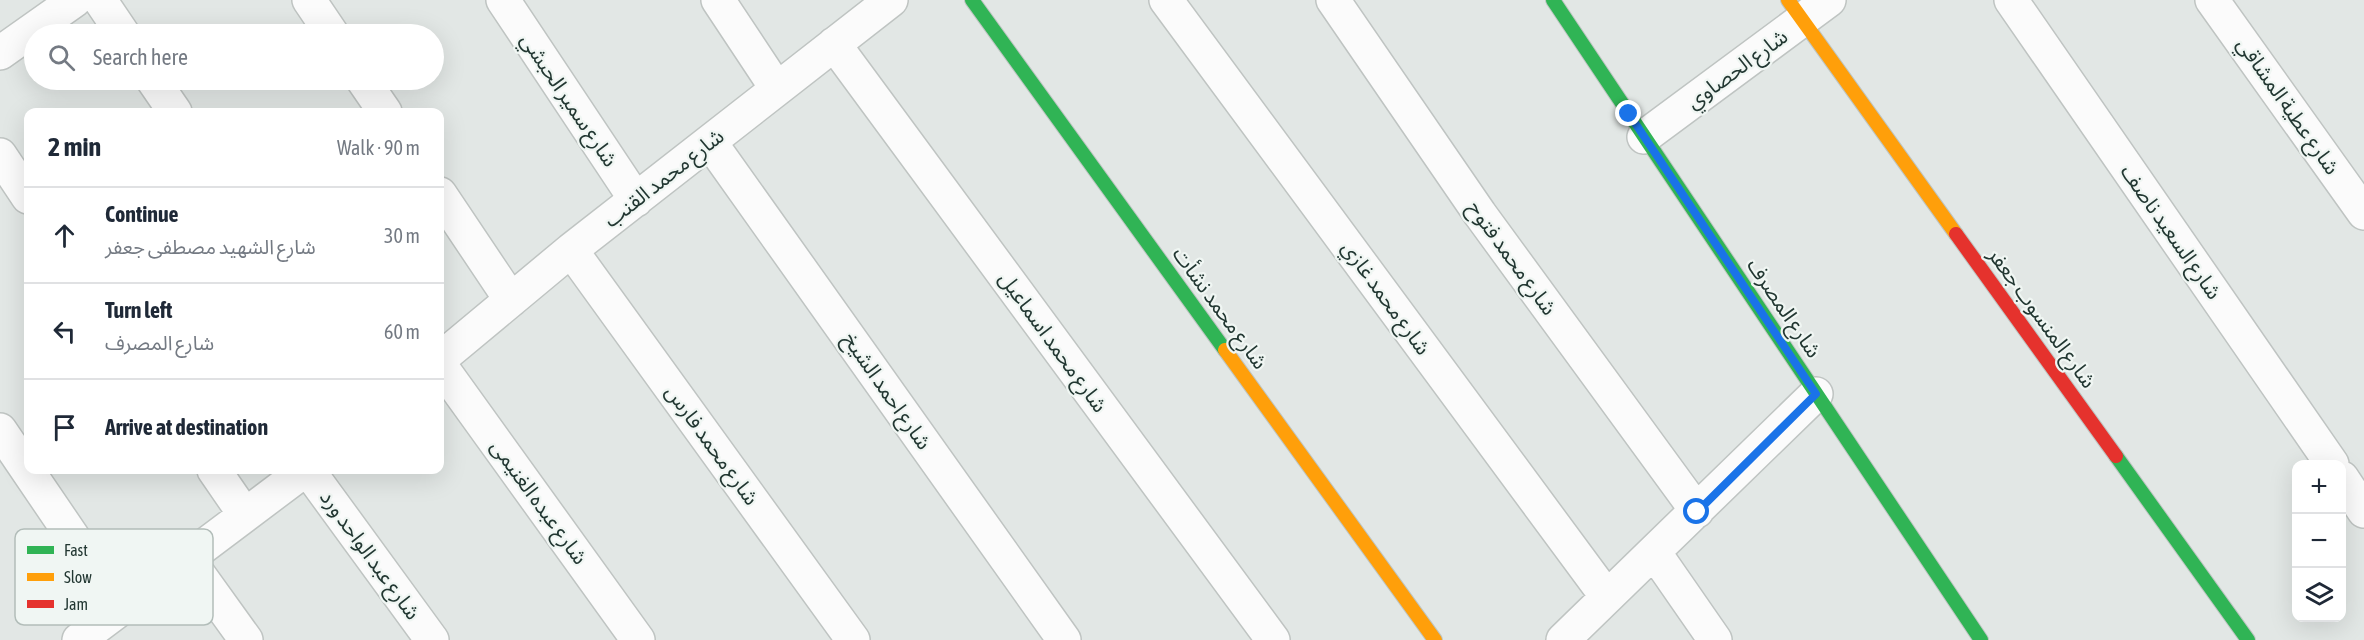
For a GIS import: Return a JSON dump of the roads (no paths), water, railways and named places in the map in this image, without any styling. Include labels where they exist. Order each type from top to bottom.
[{"type":"street","points":[[41,24],[75,0]]},
{"type":"street","points":[[100,0],[116,24]]},
{"type":"street","points":[[309,0],[325,24]]},
{"type":"street","name":"شارع سمير الحبشي","points":[[503,0],[636,200]]},
{"type":"street","points":[[718,0],[777,89]]},
{"type":"street","name":"شارع محمد القنب","points":[[444,355],[571,250],[891,0]]},
{"type":"street","name":"شارع محمد نشأت","points":[[972,0],[1435,640]]},
{"type":"street","name":"شارع محمد غازي","points":[[1166,0],[1607,597]]},
{"type":"street","name":"شارع محمد فتوح","points":[[1333,0],[1480,214],[1697,512]]},
{"type":"street","name":"شارع المصرف","points":[[1553,0],[1982,640]]},
{"type":"street","name":"شارع الحصاوي","points":[[1644,137],[1795,10],[1829,0]]},
{"type":"street","name":"شارع السعيد ناصف","points":[[2011,0],[2329,460]]},
{"type":"street","name":"شارع عطية المشاقي","points":[[2212,0],[2364,213]]},
{"type":"street","name":"شارع المنسوب جعفر","points":[[1795,10],[2248,640]]},
{"type":"street","points":[[0,53],[24,36]]},
{"type":"street","name":"شارع محمد اسماعيل","points":[[834,44],[1273,640]]},
{"type":"street","points":[[160,90],[172,108]]},
{"type":"street","points":[[370,90],[382,108]]},
{"type":"street","name":"شارع احمد الشيخ","points":[[710,142],[1064,640]]},
{"type":"street","points":[[0,155],[24,191]]},
{"type":"street","points":[[444,200],[511,300]]},
{"type":"street","name":"شارع محمد فارس","points":[[571,250],[853,640]]},
{"type":"street","name":"شارع عبده الغنيمى","points":[[444,371],[638,640]]},
{"type":"street","points":[[1563,640],[1816,394]]},
{"type":"street","points":[[0,430],[24,465]]},
{"type":"street","points":[[30,474],[67,529]]},
{"type":"street","points":[[217,474],[244,515]]},
{"type":"street","points":[[213,538],[300,474]]},
{"type":"street","name":"شارع عبد الواحد ورد","points":[[309,474],[432,640]]},
{"type":"street","points":[[2346,484],[2364,511]]},
{"type":"street","points":[[1654,552],[1715,640]]},
{"type":"street","points":[[213,594],[246,640]]},
{"type":"street","points":[[79,640],[99,625]]}]
